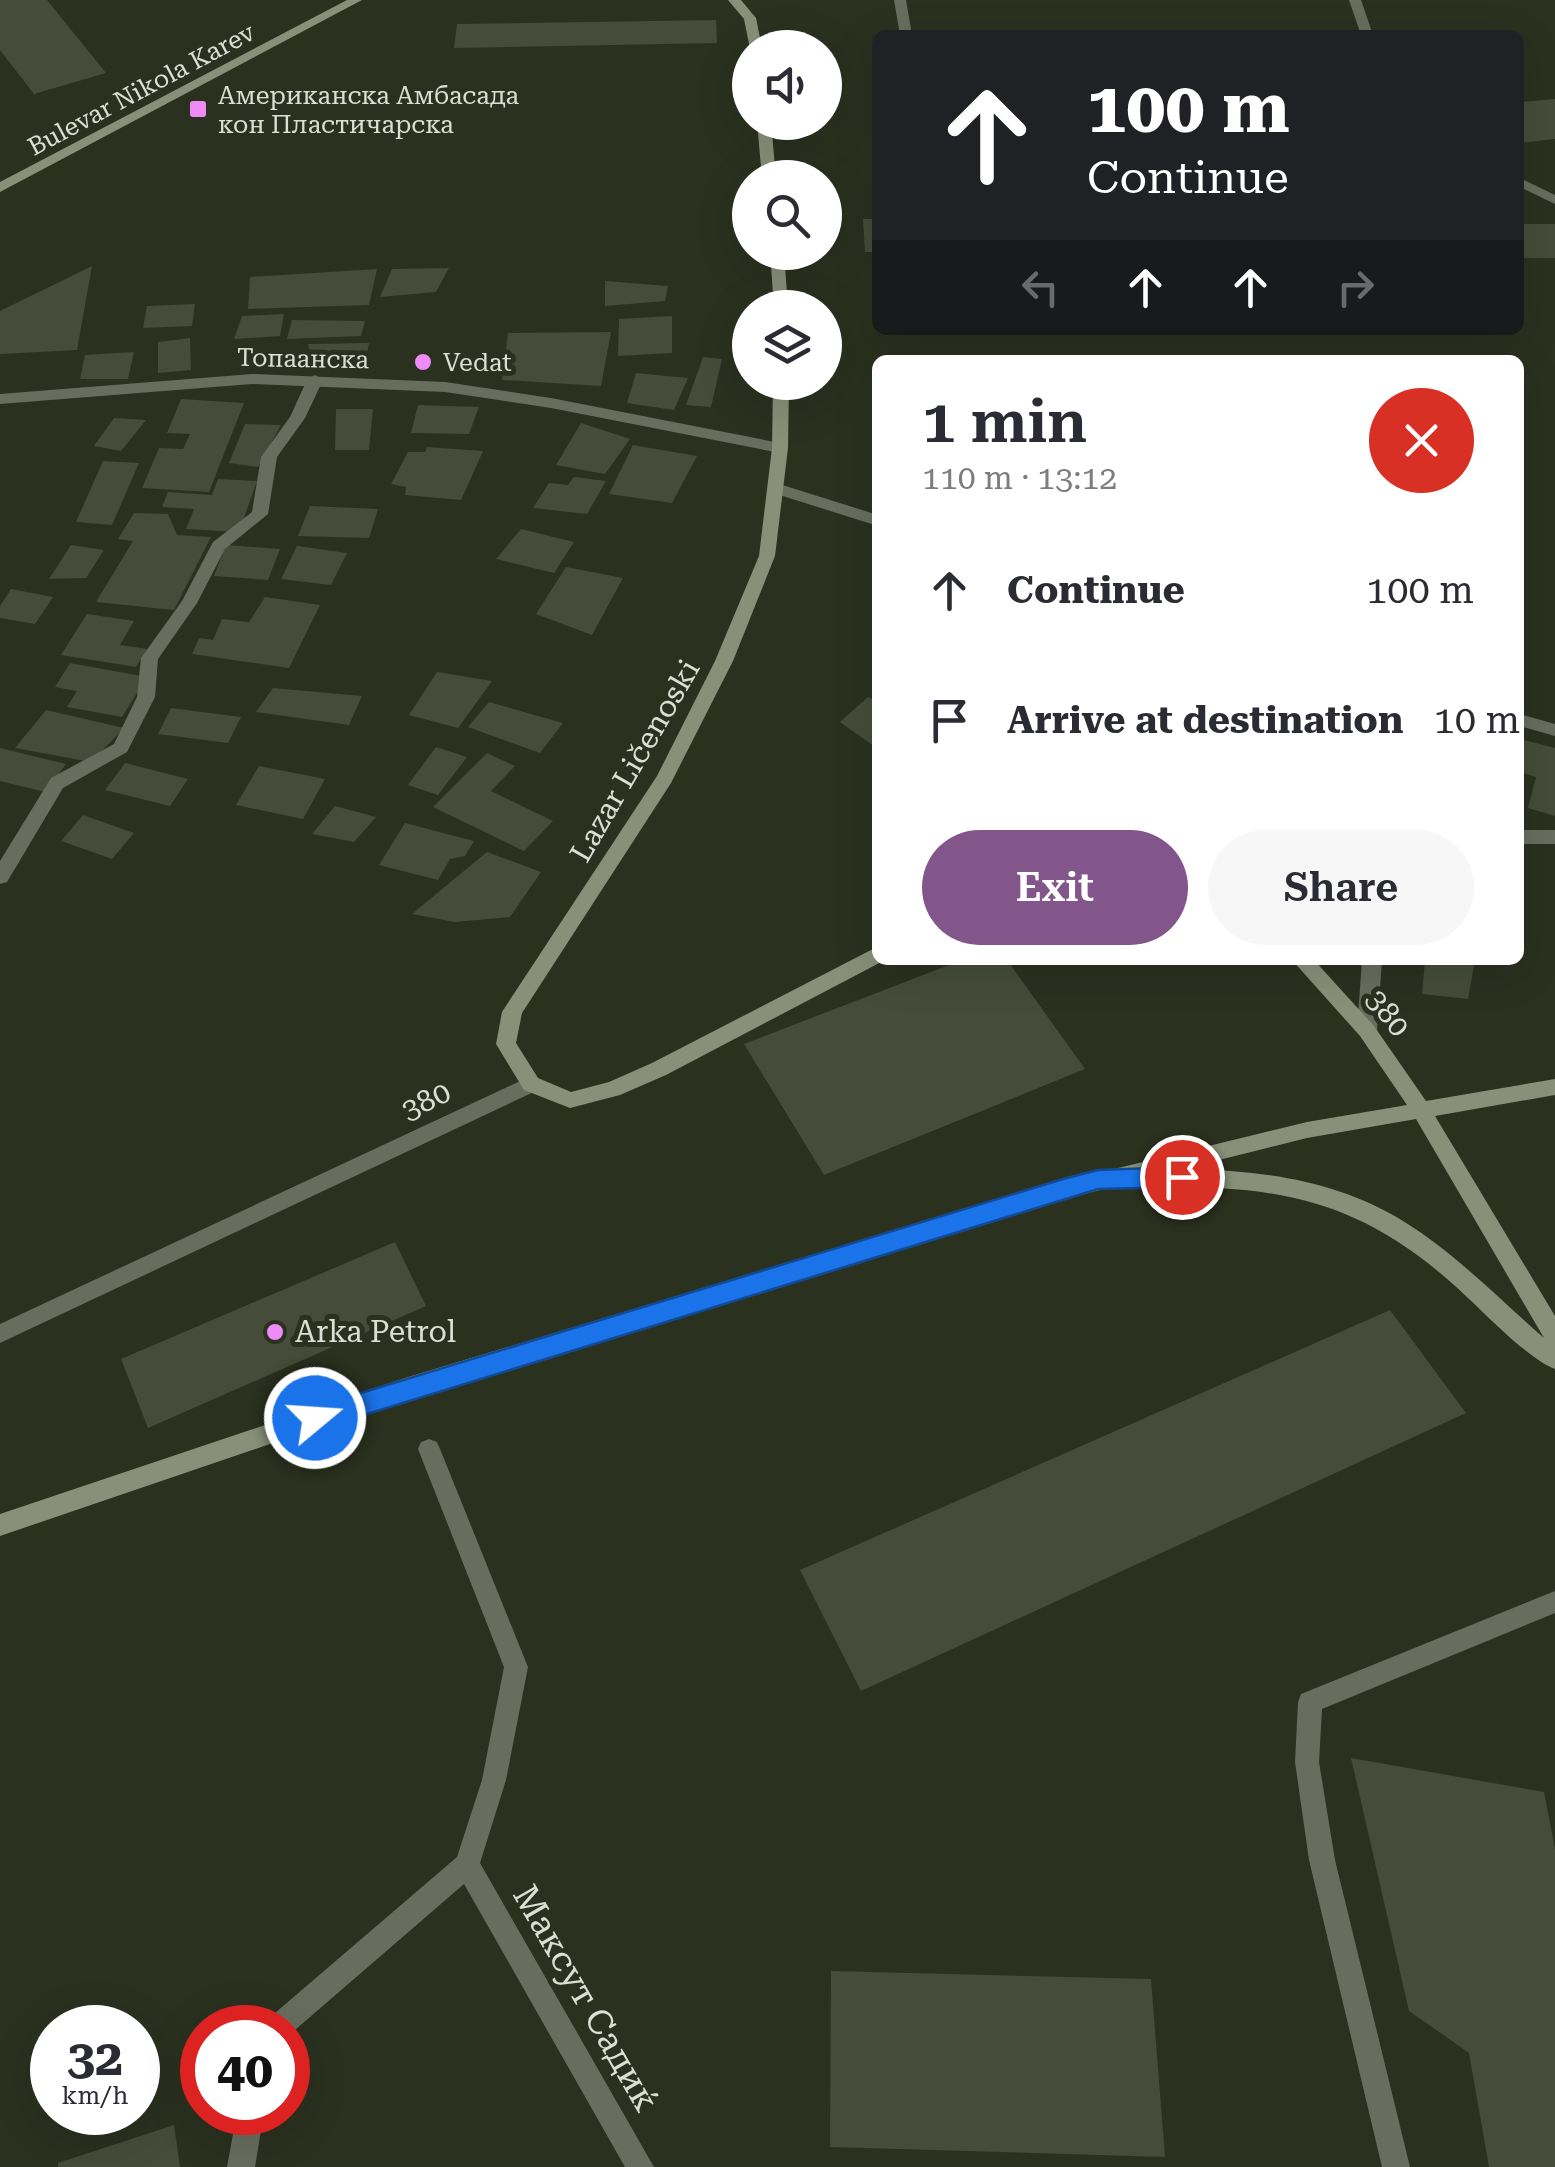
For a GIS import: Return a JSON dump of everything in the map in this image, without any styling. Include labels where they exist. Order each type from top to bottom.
[{"type":"street","name":"Bulevar Nikola Karev","points":[[0,188],[356,0]]},
{"type":"street","points":[[900,0],[905,30]]},
{"type":"street","points":[[1356,0],[1365,30]]},
{"type":"street","points":[[738,1],[755,30]]},
{"type":"street","points":[[1524,184],[1555,202]]},
{"type":"street","points":[[1524,201],[1555,202]]},
{"type":"street","name":"Топаанска","points":[[0,399],[252,379],[445,387],[780,448]]},
{"type":"street","points":[[0,877],[57,783],[121,748],[146,697],[150,658],[189,603],[220,546],[260,514],[269,457],[296,418],[315,380]]},
{"type":"street","name":"Lazar Ličenoski","points":[[531,1084],[506,1044],[512,1012],[664,778],[724,661],[767,556],[780,448],[781,400]]},
{"type":"street","points":[[776,488],[872,518]]},
{"type":"street","points":[[1524,721],[1555,730]]},
{"type":"street","points":[[1524,837],[1555,837]]},
{"type":"street","points":[[531,1084],[570,1100],[613,1090],[872,958]]},
{"type":"street","name":"380","points":[[1307,965],[1367,1032],[1420,1108],[1555,1336]]},
{"type":"street","points":[[1367,1032],[1372,965]]},
{"type":"street","name":"380","points":[[1,1335],[531,1084]]},
{"type":"street","points":[[0,1526],[405,1388],[1098,1180],[1307,1130],[1555,1086]]},
{"type":"street","points":[[1098,1180],[1182,1177],[1240,1181],[1296,1188],[1349,1203],[1418,1242],[1510,1325],[1555,1358]]},
{"type":"street","points":[[304,2005],[467,1866],[494,1780],[516,1667],[429,1449]]},
{"type":"street","points":[[1396,2167],[1322,1860],[1307,1762],[1310,1702],[1555,1602]]},
{"type":"street","name":"Максут Садиќ","points":[[467,1866],[640,2167]]},
{"type":"street","points":[[241,2167],[247,2135]]},
{"type":"building","points":[[0,0],[47,0],[106,73],[34,94],[0,50]]},
{"type":"building","points":[[716,20],[717,43],[454,48],[457,24]]},
{"type":"building","points":[[1555,99],[1555,139],[1524,143],[1524,102]]},
{"type":"building","points":[[863,219],[872,219],[872,252],[865,252]]},
{"type":"building","points":[[1524,224],[1555,224],[1555,258],[1524,258]]},
{"type":"building","points":[[92,266],[77,350],[0,354],[0,311]]},
{"type":"building","points":[[449,268],[436,292],[380,297],[392,269]]},
{"type":"building","points":[[377,269],[369,305],[248,309],[250,277]]},
{"type":"building","points":[[605,281],[668,286],[665,301],[605,306]]},
{"type":"building","points":[[195,304],[192,326],[143,328],[147,306]]},
{"type":"building","points":[[284,314],[280,336],[234,339],[242,316]]},
{"type":"building","points":[[672,316],[672,353],[618,356],[619,319]]},
{"type":"building","points":[[292,320],[365,321],[361,336],[287,339]]},
{"type":"building","points":[[611,332],[601,386],[502,380],[508,333]]},
{"type":"building","points":[[190,338],[191,370],[158,373],[158,342]]},
{"type":"building","points":[[369,343],[363,372],[324,372],[330,356],[310,354],[308,344]]},
{"type":"building","points":[[134,352],[128,379],[80,379],[85,355]]},
{"type":"building","points":[[703,357],[722,359],[711,407],[686,405]]},
{"type":"building","points":[[636,373],[688,378],[674,410],[627,403]]},
{"type":"building","points":[[181,399],[244,403],[209,492],[142,488],[159,448],[183,449],[190,434],[167,433]]},
{"type":"building","points":[[418,405],[479,407],[469,434],[411,433]]},
{"type":"building","points":[[336,409],[373,409],[369,450],[335,450]]},
{"type":"building","points":[[114,418],[146,420],[121,451],[94,446]]},
{"type":"building","points":[[581,423],[630,439],[605,474],[556,465]]},
{"type":"building","points":[[245,424],[281,425],[258,467],[229,463]]},
{"type":"building","points":[[633,445],[697,456],[672,503],[609,494]]},
{"type":"building","points":[[427,447],[483,451],[461,500],[405,495],[406,487],[391,484],[408,452],[425,452]]},
{"type":"building","points":[[103,461],[139,463],[112,525],[76,522]]},
{"type":"building","points":[[574,477],[606,481],[587,514],[533,508],[549,483],[568,485]]},
{"type":"building","points":[[218,479],[257,481],[239,532],[186,529],[194,509],[162,507],[168,492],[212,495]]},
{"type":"building","points":[[310,506],[378,509],[369,538],[298,536]]},
{"type":"building","points":[[134,513],[168,514],[177,535],[211,537],[174,610],[96,602],[133,541],[118,539]]},
{"type":"building","points":[[521,529],[574,542],[554,573],[496,559]]},
{"type":"building","points":[[71,545],[104,550],[86,578],[49,579]]},
{"type":"building","points":[[226,545],[280,549],[268,580],[214,576]]},
{"type":"building","points":[[297,546],[347,553],[331,585],[281,579]]},
{"type":"building","points":[[566,567],[623,578],[592,635],[536,614]]},
{"type":"building","points":[[11,589],[53,597],[35,624],[0,618],[0,606]]},
{"type":"building","points":[[265,597],[320,605],[289,668],[192,654],[199,638],[213,640],[222,619],[249,622]]},
{"type":"building","points":[[87,614],[134,621],[120,645],[147,649],[136,667],[61,655]]},
{"type":"building","points":[[70,663],[147,677],[122,717],[67,707],[77,691],[55,687]]},
{"type":"building","points":[[437,672],[492,681],[458,728],[409,715]]},
{"type":"building","points":[[273,688],[362,696],[349,725],[256,712]]},
{"type":"building","points":[[868,697],[872,699],[872,745],[840,722]]},
{"type":"building","points":[[489,702],[563,723],[540,753],[468,727]]},
{"type":"building","points":[[171,708],[241,717],[228,743],[158,734]]},
{"type":"building","points":[[46,710],[124,728],[91,762],[15,748]]},
{"type":"building","points":[[1524,740],[1555,748],[1555,816],[1528,808],[1536,777],[1524,773]]},
{"type":"building","points":[[436,747],[467,757],[438,795],[408,785]]},
{"type":"building","points":[[0,748],[66,764],[45,792],[0,781]]},
{"type":"building","points":[[487,753],[515,766],[491,791],[553,821],[524,851],[433,807]]},
{"type":"building","points":[[125,763],[188,779],[170,806],[105,790]]},
{"type":"building","points":[[259,766],[325,779],[303,819],[236,805]]},
{"type":"building","points":[[335,806],[376,817],[354,842],[312,834]]},
{"type":"building","points":[[83,815],[134,833],[112,859],[61,841]]},
{"type":"building","points":[[405,823],[474,841],[465,856],[450,859],[438,880],[379,865]]},
{"type":"building","points":[[487,852],[541,872],[510,917],[455,922],[412,914]]},
{"type":"building","points":[[949,965],[1011,965],[1085,1069],[824,1175],[744,1044]]},
{"type":"building","points":[[1425,965],[1474,965],[1468,999],[1422,994]]},
{"type":"building","name":"Arka Petrol","points":[[395,1242],[426,1306],[148,1428],[121,1359]]},
{"type":"building","points":[[1390,1310],[1466,1413],[861,1691],[800,1570]]},
{"type":"building","points":[[1351,1758],[1544,1792],[1555,1849],[1555,2167],[1489,2167],[1469,2053],[1409,2011]]},
{"type":"building","points":[[831,1971],[1151,1979],[1165,2157],[830,2147]]},
{"type":"building","points":[[174,2125],[180,2167],[58,2167],[58,2163],[143,2135],[160,2135],[160,2130]]},
{"type":"place","name":"Американска Амбасада кон Пластичарска","points":[[198,109]]},
{"type":"place","name":"Vedat","points":[[423,362]]},
{"type":"place","name":"Arka Petrol","points":[[275,1332]]},
{"type":"route","points":[[315,1418],[1063,1189],[1098,1180],[1182,1177]]}]
